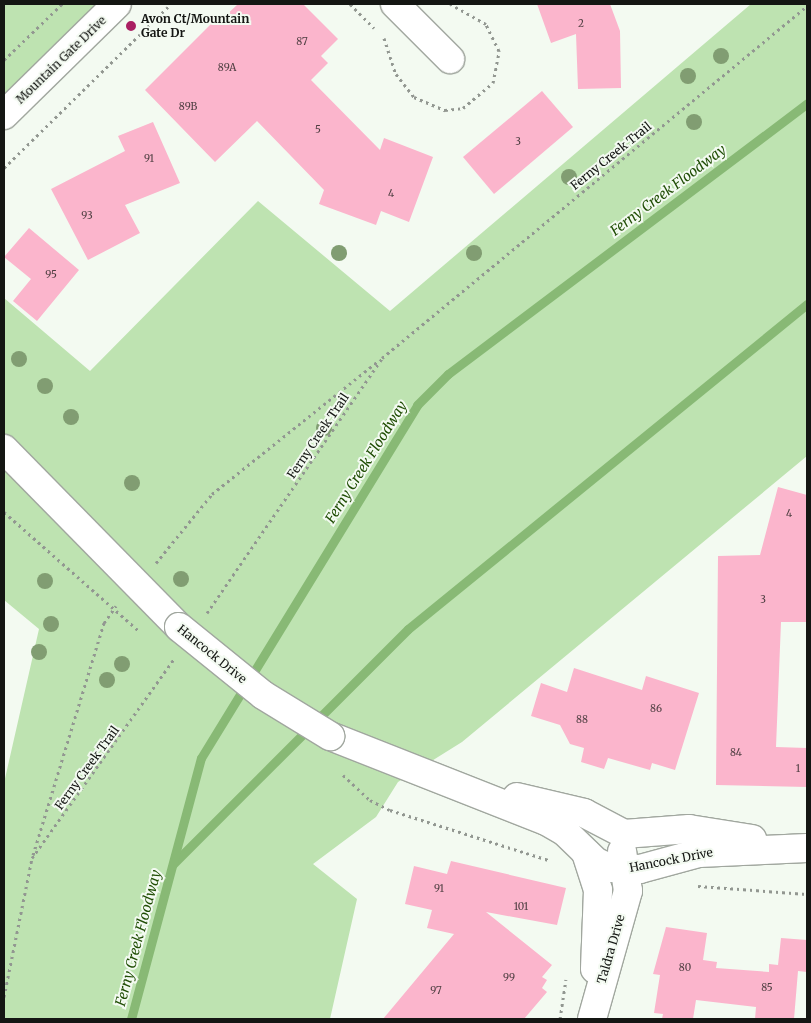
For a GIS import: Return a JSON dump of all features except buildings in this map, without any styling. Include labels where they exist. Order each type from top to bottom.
[{"type":"street","name":"Mountain Gate Drive","points":[[4,115],[117,4]]},
{"type":"street","points":[[395,4],[450,59]]},
{"type":"street","name":"Hancock Drive","points":[[4,449],[179,627],[263,695],[330,736],[546,821],[619,865],[698,853],[807,848]]},
{"type":"street","name":"Hancock Drive","points":[[468,789],[562,806],[599,822],[619,865]]},
{"type":"street","name":"Taldra Drive","points":[[593,1014],[619,865]]},
{"type":"path","points":[[4,60],[62,4]]},
{"type":"path","points":[[4,168],[170,4]]},
{"type":"path","name":"Ferny Creek Trail","points":[[204,616],[382,358],[807,6]]},
{"type":"path","points":[[4,512],[111,611]]},
{"type":"path","name":"Ferny Creek Trail","points":[[4,997],[32,858],[178,655]]},
{"type":"path","points":[[341,773],[370,800],[390,810],[557,863]]},
{"type":"path","points":[[688,885],[807,894]]},
{"type":"path","points":[[560,1019],[568,972]]},
{"type":"green space","points":[[4,4],[117,4],[4,115]]},
{"type":"green space","points":[[751,4],[807,4],[807,456],[462,742],[398,782],[376,817],[313,864],[357,899],[330,1019],[4,1019],[4,783],[39,629],[4,600],[4,298],[90,371],[258,201],[390,311]]},
{"type":"waterway","name":"Ferny Creek Floodway","points":[[131,1019],[201,758],[417,405],[448,374],[807,103]]},
{"type":"waterway","name":"Ferny Creek Floodway","points":[[173,864],[408,629],[807,304]]},
{"type":"place","name":"Avon Ct/Mountain Gate Dr","points":[[131,26]]}]
